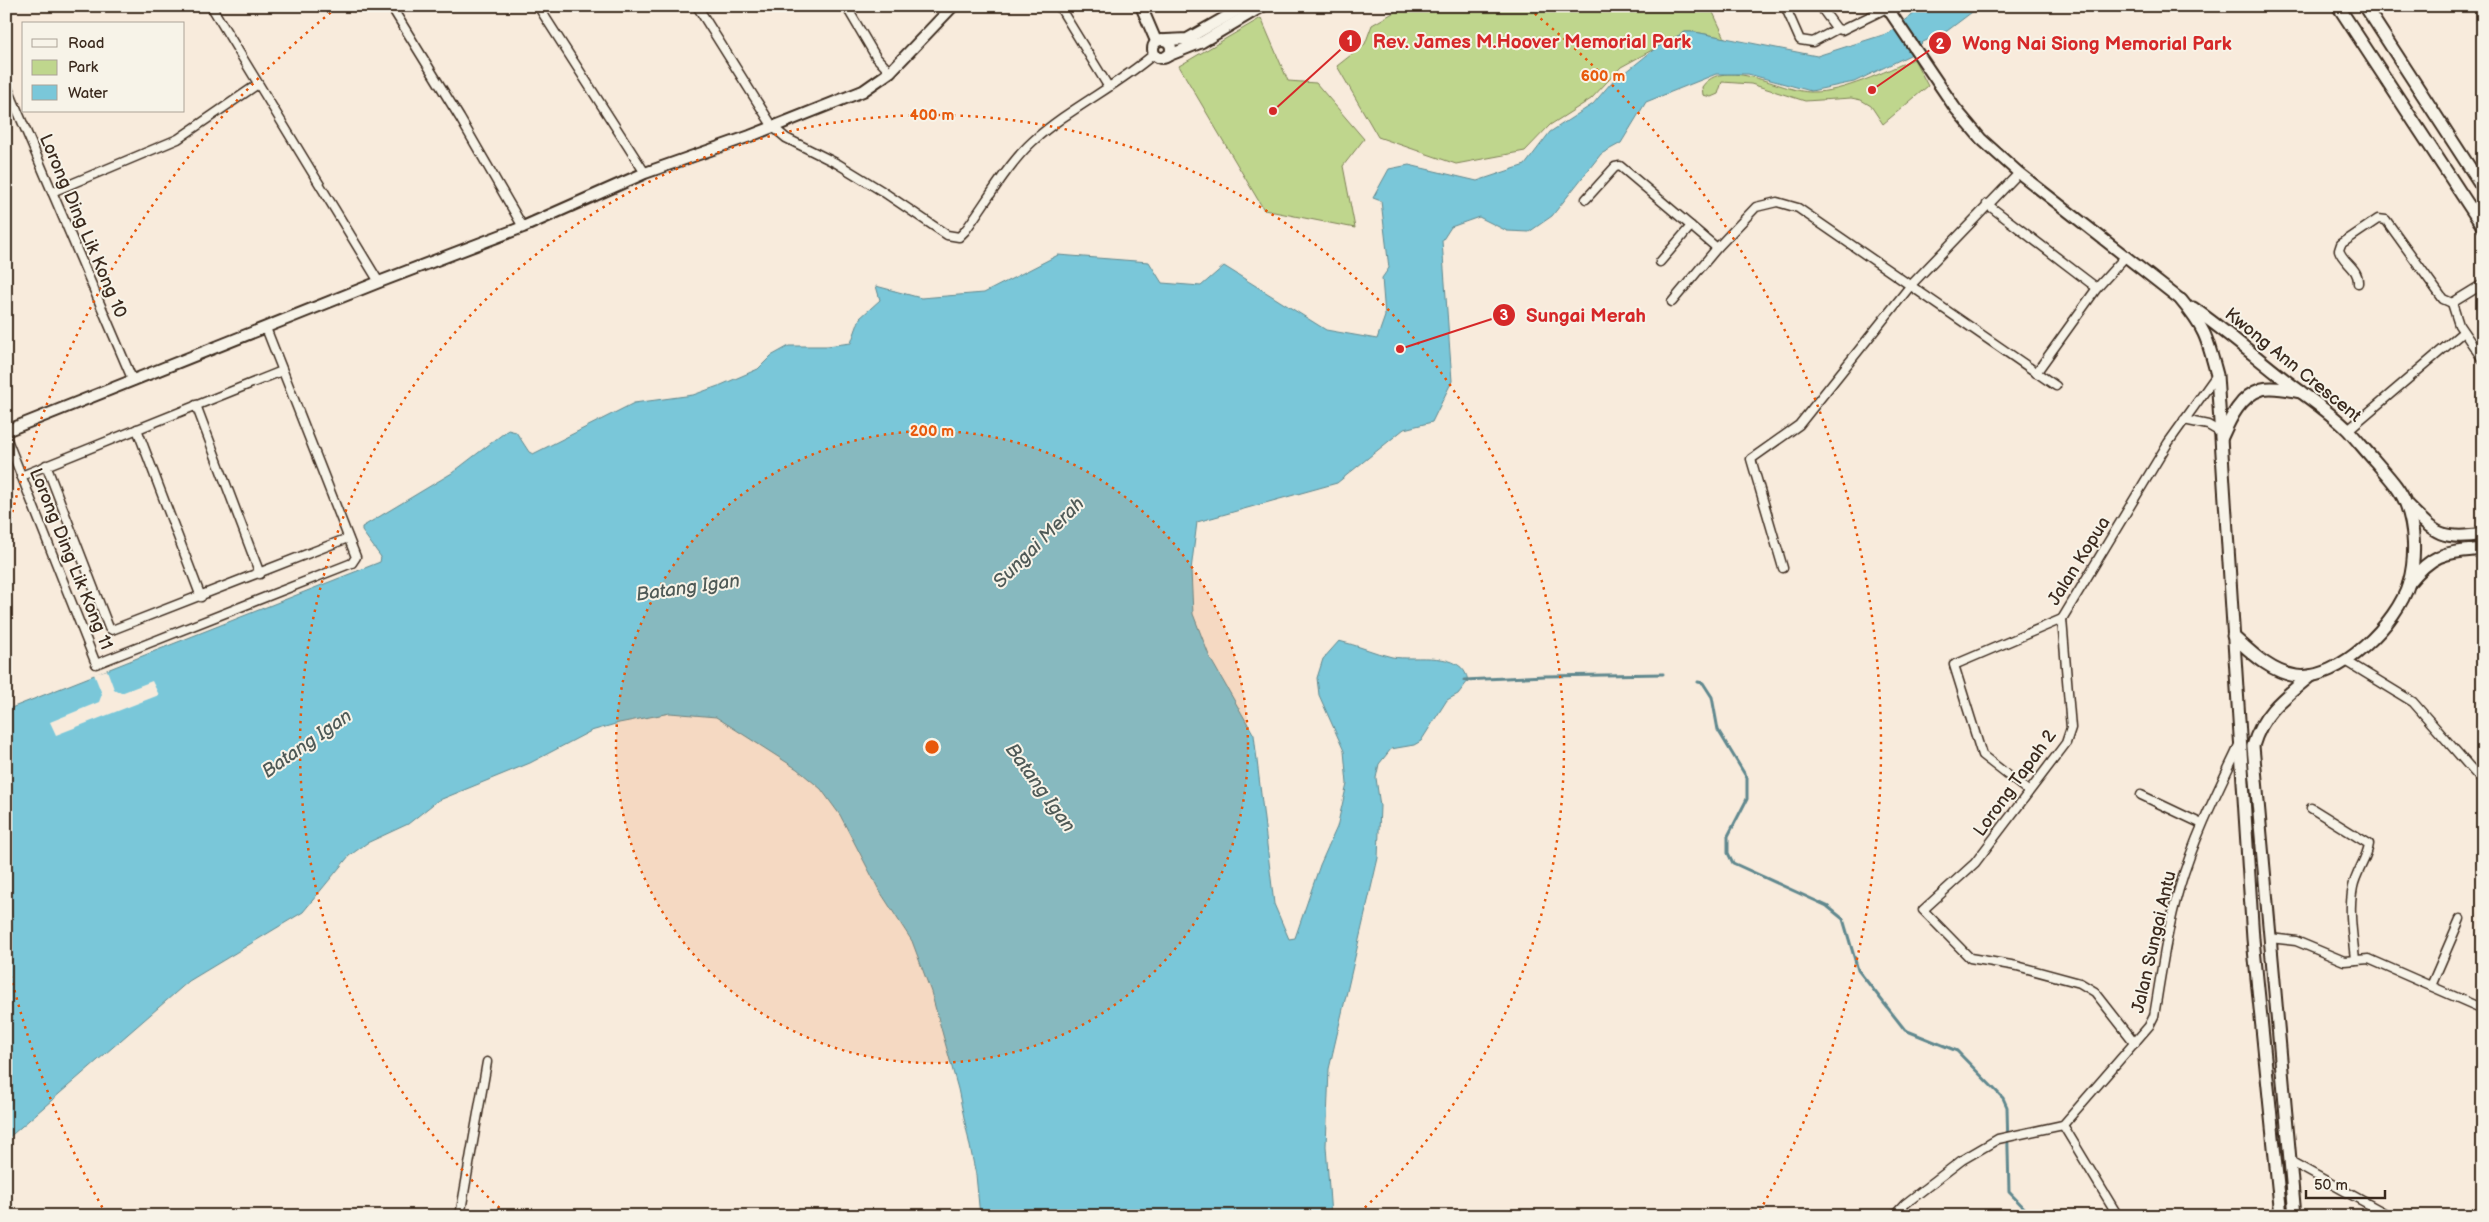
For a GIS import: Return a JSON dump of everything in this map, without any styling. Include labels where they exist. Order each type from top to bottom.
[{"type":"main road","points":[[2338,6],[2483,227]]},
{"type":"main road","points":[[2370,8],[2483,188]]},
{"type":"main road","points":[[2181,300],[2196,318],[2208,340],[2217,375],[2253,939],[2281,1216]]},
{"type":"main road","name":"Kwong Ann Crescent","points":[[2181,300],[2222,329],[2348,430],[2390,478],[2406,503],[2412,529],[2413,552],[2409,584],[2396,609],[2370,644],[2346,661],[2310,676]]},
{"type":"main road","points":[[2220,437],[2240,404],[2261,389],[2272,388],[2302,392]]},
{"type":"main road","points":[[2406,503],[2438,532],[2452,538],[2483,534]]},
{"type":"main road","points":[[2409,584],[2424,565],[2439,556],[2483,549]]},
{"type":"main road","points":[[2233,636],[2269,666],[2295,676],[2310,676]]},
{"type":"main road","points":[[2295,1216],[2253,746],[2258,728],[2266,716],[2310,676]]},
{"type":"street","points":[[211,6],[379,282]]},
{"type":"street","points":[[391,6],[460,118],[523,226]]},
{"type":"street","points":[[538,6],[645,173]]},
{"type":"street","points":[[697,6],[773,127],[786,138],[838,164],[882,191],[947,236],[959,237],[1030,144],[1066,115],[1154,54]]},
{"type":"street","points":[[846,6],[876,57],[890,72]]},
{"type":"street","points":[[6,431],[523,226],[645,173],[863,92],[890,72],[954,6]]},
{"type":"street","points":[[1059,6],[1108,86]]},
{"type":"street","points":[[1140,6],[1161,40],[1171,48],[1167,56]]},
{"type":"street","points":[[1245,6],[1198,34],[1180,40],[1161,40],[1152,46],[1154,54],[1159,58],[1202,42],[1263,6]]},
{"type":"street","points":[[1785,6],[1800,40],[1813,42],[1838,29],[1848,28],[1886,7],[1967,123],[2019,173],[2181,300]]},
{"type":"street","points":[[1820,6],[1838,29]]},
{"type":"street","name":"Lorong Ding Lik Kong 10","points":[[6,84],[133,381]]},
{"type":"street","points":[[52,192],[178,139],[258,84]]},
{"type":"street","points":[[1586,200],[1615,167],[1620,166],[1716,248]]},
{"type":"street","points":[[1783,568],[1751,459],[1799,425],[1911,285],[1987,204],[2019,173]]},
{"type":"street","points":[[1672,302],[1716,248],[1756,207],[1777,202],[1798,208],[2056,386]]},
{"type":"street","points":[[1987,204],[2096,288]]},
{"type":"street","points":[[2358,283],[2356,271],[2342,259],[2339,250],[2341,244],[2378,219],[2386,220],[2391,224],[2443,299],[2452,303],[2459,325],[2483,360]]},
{"type":"street","points":[[1660,262],[1691,226]]},
{"type":"street","points":[[2036,373],[2096,288],[2126,256]]},
{"type":"street","points":[[2452,303],[2483,284]]},
{"type":"street","points":[[46,466],[110,629],[114,630],[348,538],[266,328]]},
{"type":"street","points":[[2348,430],[2463,332]]},
{"type":"street","points":[[21,476],[282,371]]},
{"type":"street","name":"Jalan Kopua","points":[[2028,791],[1982,754],[1954,665],[2062,619],[2168,443],[2217,375]]},
{"type":"street","points":[[196,406],[260,574]]},
{"type":"street","points":[[2184,420],[2208,425],[2220,437]]},
{"type":"street","points":[[137,429],[202,597]]},
{"type":"street","name":"Lorong Ding Lik Kong 11","points":[[6,437],[96,664],[352,563],[356,557],[348,538]]},
{"type":"street","name":"Lorong Tapah 2","points":[[2062,619],[2071,728],[2066,743],[1975,862],[1924,910],[1970,958],[2017,966],[2080,983],[2095,992],[2135,1043]]},
{"type":"street","points":[[2346,661],[2413,702],[2425,712],[2483,782]]},
{"type":"street","name":"Jalan Sungai Antu","points":[[2063,1125],[2135,1043],[2149,1026],[2154,1016],[2176,903],[2202,824],[2240,744]]},
{"type":"street","points":[[2141,795],[2202,824]]},
{"type":"street","points":[[2311,808],[2369,844],[2367,854],[2353,886],[2351,914],[2355,960]]},
{"type":"street","points":[[2431,986],[2460,919]]},
{"type":"street","points":[[2270,938],[2296,941],[2344,962],[2355,960],[2374,961],[2483,1009]]},
{"type":"street","points":[[460,1216],[487,1062]]},
{"type":"street","points":[[1894,1216],[1905,1204],[1962,1160],[1998,1140],[2015,1134],[2063,1125],[2118,1216]]},
{"type":"street","points":[[2290,1161],[2390,1216]]},
{"type":"green space","points":[[1405,6],[1665,6],[1679,12],[1682,6],[1710,6],[1725,38],[1685,32],[1621,67],[1591,99],[1550,125],[1525,151],[1456,164],[1378,137],[1337,66],[1365,44],[1372,25]]},
{"type":"green space","points":[[1261,18],[1288,81],[1316,83],[1364,139],[1343,166],[1355,228],[1264,210],[1179,66]]},
{"type":"green space","points":[[1914,59],[1928,86],[1883,124],[1871,106],[1861,100],[1851,98],[1805,101],[1751,84],[1722,82],[1718,94],[1711,97],[1703,95],[1702,87],[1712,78],[1724,74],[1754,78],[1811,92],[1837,89],[1850,85]]},
{"type":"water","name":"Batang Igan","points":[[1924,6],[1980,6],[1947,31],[1923,42],[1910,55],[1854,82],[1811,91],[1748,74],[1716,74],[1646,102],[1621,143],[1601,154],[1552,216],[1529,232],[1507,231],[1479,217],[1451,227],[1442,241],[1452,381],[1432,422],[1404,429],[1337,483],[1197,522],[1191,570],[1193,614],[1210,658],[1254,735],[1274,904],[1289,939],[1295,938],[1320,865],[1337,827],[1347,784],[1344,751],[1319,695],[1317,678],[1323,659],[1339,641],[1392,657],[1448,660],[1457,664],[1464,671],[1468,681],[1458,694],[1447,700],[1421,741],[1414,745],[1391,749],[1379,764],[1376,778],[1380,806],[1378,858],[1329,1069],[1326,1146],[1331,1216],[980,1216],[976,1175],[958,1089],[931,992],[912,941],[879,890],[840,815],[821,789],[797,769],[716,717],[670,713],[619,723],[591,731],[530,763],[437,801],[408,824],[367,843],[349,856],[303,912],[189,981],[6,1140],[6,710],[380,562],[381,557],[362,531],[362,527],[452,473],[508,430],[516,432],[529,452],[533,454],[634,403],[693,395],[721,385],[758,369],[771,356],[789,346],[827,346],[851,343],[860,318],[880,300],[876,286],[921,298],[984,293],[1058,255],[1149,262],[1162,283],[1201,286],[1224,266],[1326,330],[1377,339],[1385,316],[1382,278],[1389,268],[1381,201],[1373,198],[1389,169],[1409,165],[1477,181],[1525,165],[1550,132],[1593,104],[1617,76],[1625,73],[1657,47],[1685,32],[1695,32],[1817,56],[1889,33]]},
{"type":"pier","points":[[107,670],[114,689],[121,693],[152,681],[159,695],[56,735],[50,722],[99,702],[102,694],[94,674]]},
{"type":"waterway","points":[[1464,680],[1545,676],[1663,674]]},
{"type":"waterway","points":[[1698,682],[1703,683],[1712,697],[1718,730],[1747,778],[1747,799],[1728,836],[1728,853],[1733,863],[1827,906],[1843,919],[1858,970],[1905,1030],[1957,1051],[2003,1098],[2007,1107],[2009,1192],[2032,1216]]},
{"type":"place","name":"Wong Nai Siong Memorial Park","points":[[1872,90]]},
{"type":"place","name":"Rev. James M.Hoover Memorial Park","points":[[1273,111]]},
{"type":"place","name":"Sungai Merah","points":[[1400,349]]}]
